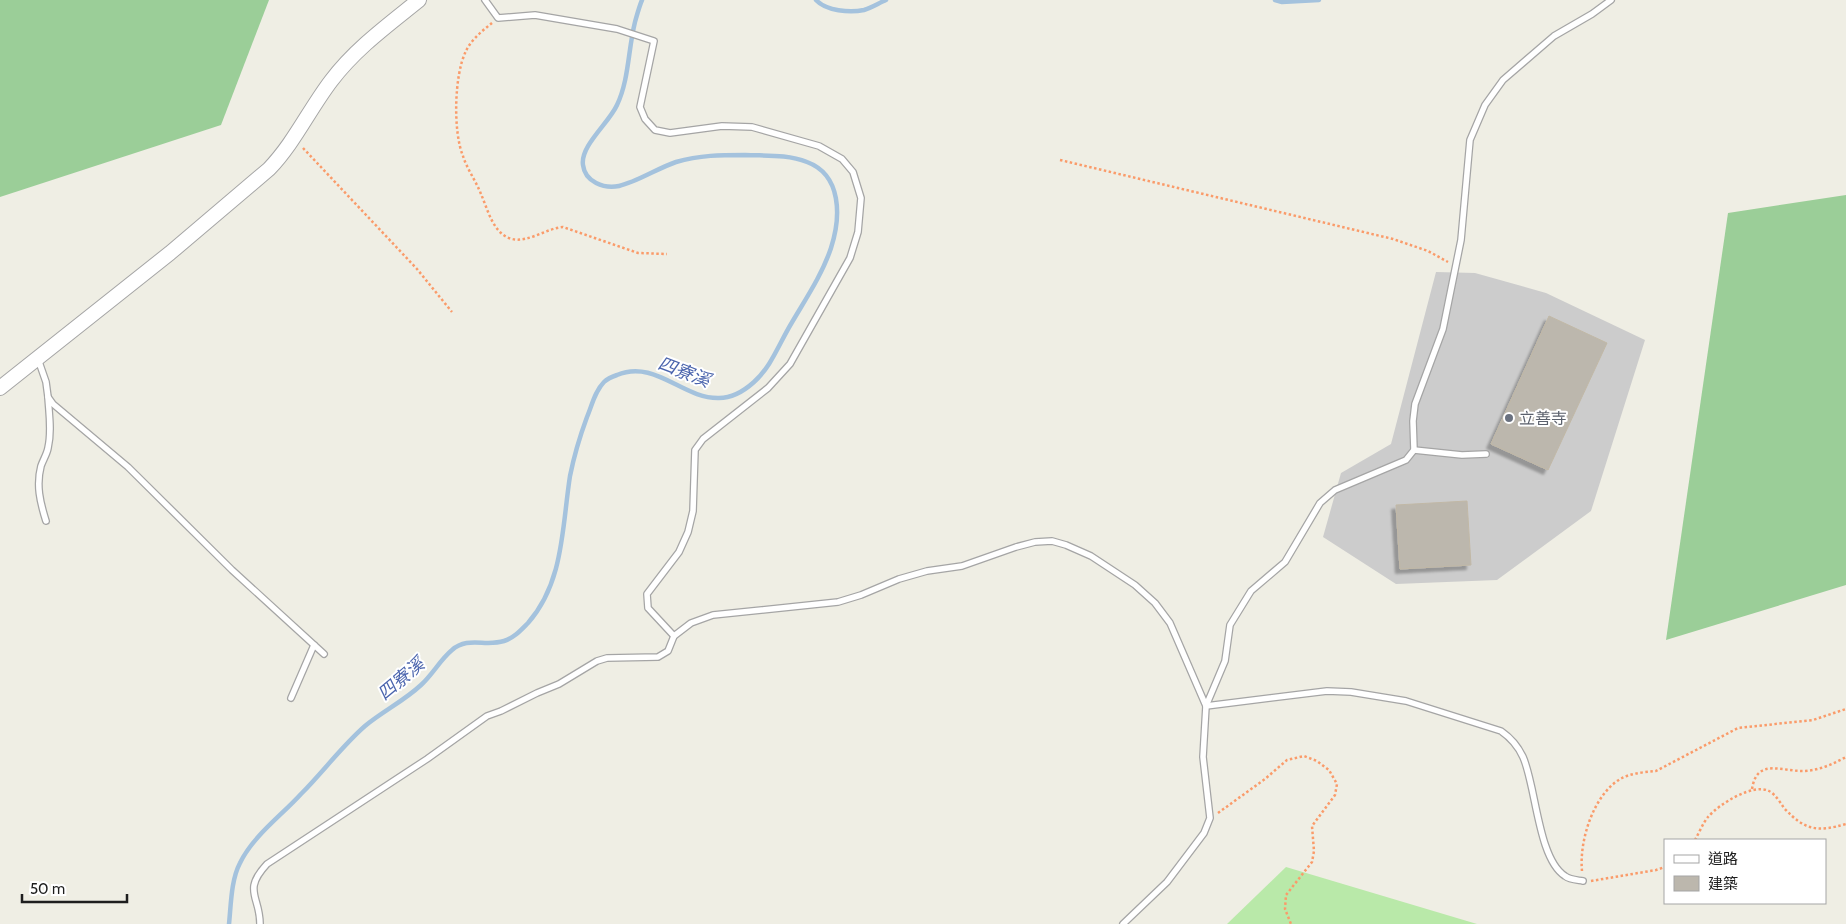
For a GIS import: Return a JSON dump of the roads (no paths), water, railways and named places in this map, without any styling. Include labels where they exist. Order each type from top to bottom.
[{"type":"street","points":[[0,388],[170,253],[269,169],[282,155],[345,64],[359,49],[419,0]]},
{"type":"lane","points":[[486,0],[498,18],[535,15],[616,29],[654,41],[640,107],[645,120],[655,130],[670,132],[722,126],[752,127],[819,146],[842,159],[853,172],[861,198],[858,232],[850,258],[790,364],[768,388],[703,439],[695,450],[692,510],[688,532],[679,552],[647,594],[648,608],[674,636]]},
{"type":"lane","points":[[1123,924],[1167,882],[1204,833],[1210,818],[1203,757],[1206,706],[1225,661],[1230,625],[1252,591],[1285,562],[1320,503],[1335,490],[1406,460],[1414,450],[1413,421],[1415,404],[1443,329],[1461,240],[1470,140],[1485,105],[1503,80],[1554,36],[1592,14],[1611,0]]},
{"type":"lane","points":[[38,359],[46,382],[50,433],[48,450],[41,466],[38,482],[40,501],[46,520]]},
{"type":"lane","points":[[48,397],[53,404],[128,467],[232,570],[324,654]]},
{"type":"lane","points":[[1414,450],[1462,455],[1486,454]]},
{"type":"lane","points":[[260,924],[253,887],[257,875],[267,864],[426,759],[487,716],[501,711],[537,692],[559,684],[597,660],[607,658],[658,657],[668,651],[674,636],[691,623],[713,615],[838,602],[862,595],[898,579],[927,571],[969,564],[1035,542],[1052,541],[1091,556],[1135,585],[1155,603],[1170,623],[1206,706]]},
{"type":"lane","points":[[291,698],[314,645]]},
{"type":"lane","points":[[1206,706],[1327,691],[1351,692],[1406,701],[1501,731],[1513,740],[1523,758],[1534,797],[1541,834],[1554,863],[1564,876],[1583,881]]},
{"type":"waterway","name":"四寮溪","points":[[229,924],[235,877],[246,853],[260,835],[309,786],[348,742],[365,726],[421,685],[452,650],[464,644],[497,643],[508,640],[528,623],[540,607],[549,590],[560,553],[570,476],[577,446],[594,398],[604,382],[611,377],[631,371],[644,372],[706,397],[724,398],[738,393],[754,382],[765,369],[823,268],[834,236],[837,211],[836,198],[833,187],[827,177],[818,168],[807,162],[776,156],[727,155],[702,157],[676,162],[633,181],[613,187],[596,183],[587,176],[583,165],[583,158],[590,142],[613,112],[621,95],[635,22],[642,0]]},
{"type":"waterway","name":"四寮溪","points":[[816,0],[820,4],[832,9],[852,11],[867,9],[886,0]]},
{"type":"waterway","name":"四寮溪","points":[[1275,0],[1282,2],[1319,0]]},
{"type":"place","name":"立善寺","points":[[1509,418]]}]
